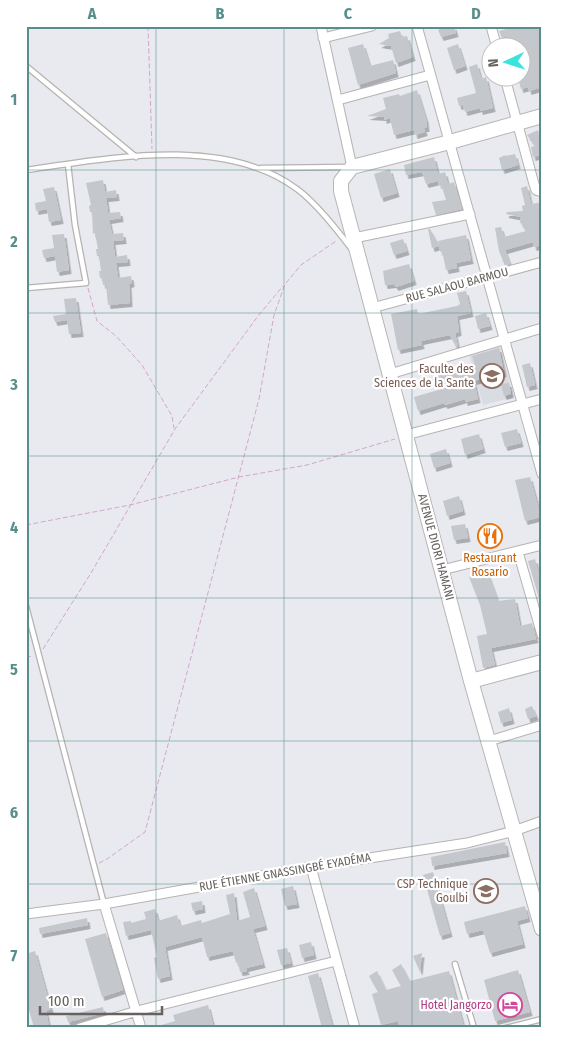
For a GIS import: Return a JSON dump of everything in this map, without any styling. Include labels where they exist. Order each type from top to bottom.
[{"type":"main road","points":[[352,167],[542,116]]},
{"type":"main road","name":"AVENUE DIORI HAMANI","points":[[352,167],[341,181],[341,191],[471,681],[514,831],[538,901],[542,929]]},
{"type":"main road","points":[[471,681],[542,662]]},
{"type":"street","points":[[322,26],[352,167]]},
{"type":"street","points":[[324,38],[372,26]]},
{"type":"street","points":[[417,26],[521,405],[542,474]]},
{"type":"street","points":[[338,100],[430,75]]},
{"type":"street","points":[[508,88],[534,184],[536,190],[542,192]]},
{"type":"street","points":[[354,238],[470,214]]},
{"type":"street","name":"RUE SALAOU BARMOU","points":[[372,308],[542,262]]},
{"type":"street","points":[[390,374],[542,328]]},
{"type":"street","points":[[406,435],[542,399]]},
{"type":"street","points":[[442,570],[542,545]]},
{"type":"street","points":[[518,552],[542,635]]},
{"type":"street","points":[[489,741],[542,725]]},
{"type":"street","name":"RUE ÉTIENNE GNASSINGBÉ EYADÉMA","points":[[27,914],[104,904],[311,866],[467,843],[514,831],[542,821]]},
{"type":"street","points":[[311,866],[355,1028]]},
{"type":"street","points":[[104,904],[141,1028]]},
{"type":"street","points":[[80,1028],[137,1011],[336,960]]},
{"type":"lane","points":[[26,66],[136,157]]},
{"type":"lane","points":[[26,170],[152,155],[202,155],[258,168],[278,176],[298,190],[316,207],[358,257]]},
{"type":"lane","points":[[26,288],[86,283],[75,225],[68,164]]},
{"type":"lane","points":[[258,168],[352,167]]},
{"type":"lane","points":[[26,606],[104,904]]},
{"type":"lane","points":[[455,964],[474,1028]]},
{"type":"lane","points":[[506,1028],[542,1019]]},
{"type":"path","points":[[148,26],[152,155]]},
{"type":"path","points":[[26,657],[40,656],[175,429],[258,316],[301,264],[337,240]]},
{"type":"path","points":[[86,283],[97,321],[116,336],[142,365],[172,416],[175,429]]},
{"type":"path","points":[[94,864],[107,859],[145,832],[259,399],[274,315],[285,284]]},
{"type":"path","points":[[26,525],[130,505],[239,477],[307,465],[390,440]]},
{"type":"shaded area","name":"Faculte des Sciences de la Sante","points":[[500,346],[514,397],[483,405],[469,354]]},
{"type":"building","points":[[443,26],[454,26],[456,33],[441,37],[438,30],[443,28]]},
{"type":"building","points":[[518,26],[539,26],[542,33],[542,87],[529,91],[530,38],[508,38],[507,36],[502,38],[499,31]]},
{"type":"building","points":[[400,31],[402,37],[407,36],[413,57],[396,63],[391,46],[379,44],[389,38],[388,34]]},
{"type":"building","points":[[363,44],[370,66],[393,60],[396,73],[358,85],[348,48]]},
{"type":"building","points":[[458,44],[465,66],[454,70],[447,48]]},
{"type":"building","points":[[477,64],[480,75],[480,88],[488,88],[493,108],[480,111],[480,108],[465,112],[463,105],[459,106],[457,98],[476,93],[469,67]]},
{"type":"building","points":[[417,90],[426,119],[427,128],[424,128],[425,132],[415,135],[414,130],[394,135],[390,118],[384,120],[384,117],[367,116],[386,109],[383,98],[399,94],[400,96]]},
{"type":"building","points":[[538,130],[542,143],[542,156],[533,157],[531,147],[535,146],[527,135]]},
{"type":"building","points":[[515,154],[518,165],[502,170],[499,158]]},
{"type":"building","points":[[434,157],[438,174],[445,172],[448,184],[454,182],[462,209],[436,215],[432,202],[446,200],[441,184],[439,185],[438,181],[426,184],[422,172],[406,175],[404,165]]},
{"type":"building","points":[[390,169],[397,193],[381,198],[374,174]]},
{"type":"building","points":[[103,180],[105,192],[116,190],[117,197],[106,198],[108,213],[120,212],[121,218],[109,220],[112,234],[123,233],[124,240],[113,241],[115,257],[127,255],[128,262],[116,263],[118,278],[131,276],[132,283],[129,284],[130,303],[108,305],[106,284],[103,285],[102,278],[100,278],[99,256],[97,256],[96,249],[98,249],[95,233],[93,234],[92,212],[90,212],[89,206],[91,205],[86,183]]},
{"type":"building","points":[[527,186],[531,204],[542,202],[542,217],[538,218],[542,245],[534,247],[533,242],[505,250],[510,264],[505,266],[499,251],[495,228],[501,227],[504,237],[526,231],[520,222],[521,217],[506,214],[507,212],[523,211],[522,206],[525,205],[521,188]]},
{"type":"building","points":[[54,187],[61,220],[49,222],[47,209],[36,211],[35,203],[46,201],[43,189]]},
{"type":"building","points":[[428,229],[430,229],[439,245],[438,241],[466,235],[471,260],[456,263],[457,268],[446,270],[439,246],[432,248]]},
{"type":"building","points":[[64,234],[69,270],[57,272],[55,256],[44,258],[42,250],[54,248],[52,235]]},
{"type":"building","points":[[403,239],[407,251],[394,255],[390,243]]},
{"type":"building","points":[[409,264],[414,281],[396,287],[394,284],[385,285],[383,271]]},
{"type":"building","points":[[466,291],[471,313],[457,316],[459,332],[455,333],[458,347],[456,347],[450,335],[421,341],[422,345],[398,350],[391,314],[417,309],[418,314],[457,306],[460,304],[457,293]]},
{"type":"building","points":[[76,298],[81,333],[69,334],[67,320],[55,322],[53,316],[66,314],[64,299]]},
{"type":"building","points":[[486,313],[490,326],[478,329],[475,316]]},
{"type":"building","points":[[499,348],[504,373],[474,381],[478,399],[465,402],[465,399],[445,405],[444,403],[418,411],[414,397],[442,389],[437,374],[451,369],[452,371],[475,366],[472,356]]},
{"type":"building","points":[[530,363],[535,385],[527,387],[522,365]]},
{"type":"building","points":[[509,383],[511,394],[504,396],[501,384]]},
{"type":"building","points":[[517,429],[521,443],[505,447],[501,433]]},
{"type":"building","points":[[479,434],[483,449],[465,455],[461,439]]},
{"type":"building","points":[[446,449],[450,463],[434,468],[430,454]]},
{"type":"building","points":[[530,477],[541,517],[525,521],[515,480]]},
{"type":"building","points":[[459,496],[463,511],[447,516],[443,501]]},
{"type":"building","points":[[465,524],[468,538],[454,540],[451,526]]},
{"type":"building","points":[[535,559],[538,571],[542,570],[542,602],[540,602],[528,561]]},
{"type":"building","points":[[487,571],[498,601],[515,599],[520,626],[532,623],[536,639],[491,648],[495,665],[483,668],[477,636],[487,634],[480,605],[469,577]]},
{"type":"building","points":[[532,706],[536,716],[528,719],[525,709]]},
{"type":"building","points":[[509,708],[512,720],[501,723],[498,712]]},
{"type":"building","points":[[505,842],[507,853],[432,866],[431,857]]},
{"type":"building","points":[[433,872],[450,933],[440,936],[423,875]]},
{"type":"building","points":[[293,886],[297,904],[285,906],[281,889]]},
{"type":"building","points":[[254,888],[265,926],[253,929],[263,964],[246,968],[247,971],[240,972],[233,951],[207,957],[202,937],[165,947],[170,976],[158,979],[154,958],[157,957],[151,930],[126,936],[123,922],[131,921],[131,923],[146,919],[144,912],[155,909],[158,921],[177,915],[180,926],[201,920],[202,923],[230,914],[226,895],[234,893],[237,921],[250,917],[243,892]]},
{"type":"building","points":[[202,901],[203,909],[193,911],[191,903]]},
{"type":"building","points":[[525,906],[528,918],[517,921],[523,944],[490,953],[483,930],[467,934],[464,922]]},
{"type":"building","points":[[87,918],[88,925],[40,934],[39,928]]},
{"type":"building","points":[[106,933],[123,990],[102,997],[85,939]]},
{"type":"building","points":[[311,942],[314,955],[302,958],[299,945]]},
{"type":"building","points":[[287,948],[291,963],[281,965],[277,950]]},
{"type":"building","points":[[35,951],[51,1009],[46,1011],[49,1026],[42,1028],[34,1028],[26,999],[26,954]]},
{"type":"building","points":[[422,953],[420,972],[413,956]]},
{"type":"building","points":[[401,964],[410,981],[449,971],[464,1028],[400,1028],[398,1021],[381,1025],[372,994],[378,992],[369,976],[377,971],[386,990],[401,986],[392,970]]},
{"type":"building","points":[[518,970],[530,1012],[495,1021],[484,980]]},
{"type":"building","points":[[318,973],[333,1028],[322,1028],[308,976]]},
{"type":"building","points":[[208,1005],[214,1028],[158,1028],[158,1026],[175,1021],[173,1015]]},
{"type":"building","points":[[103,1007],[104,1013],[68,1022],[66,1016]]},
{"type":"place","name":"Faculte des Sciences de la Sante","points":[[492,376]]},
{"type":"place","name":"Restaurant Rosario","points":[[490,536]]},
{"type":"place","name":"CSP Technique Goulbi","points":[[486,891]]},
{"type":"place","name":"Hotel Jangorzo","points":[[510,1005]]}]
